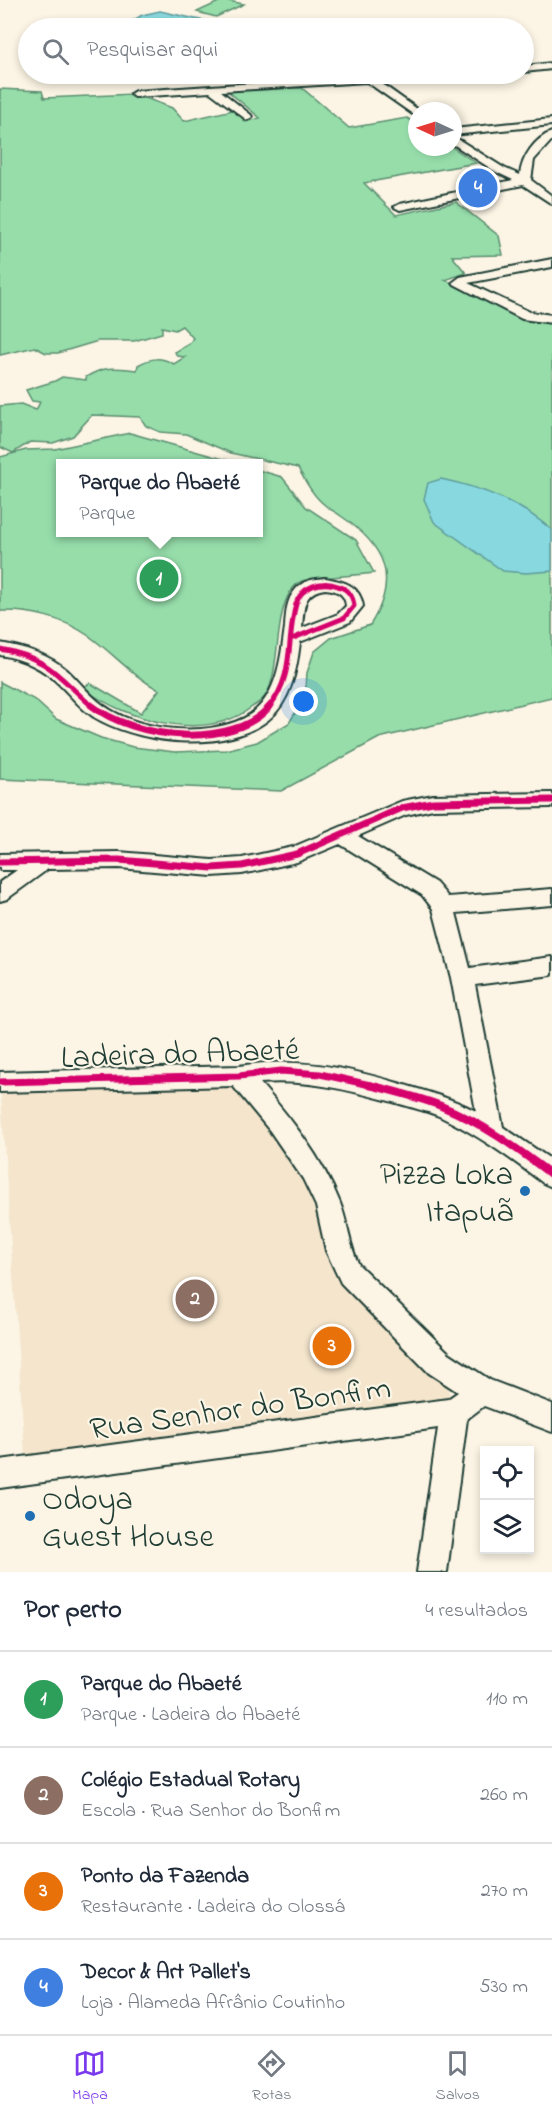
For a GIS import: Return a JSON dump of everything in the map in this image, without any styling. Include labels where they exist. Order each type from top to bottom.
[{"type":"street","points":[[534,68],[552,66]]},
{"type":"street","points":[[135,94],[267,84]]},
{"type":"street","points":[[376,84],[408,107]]},
{"type":"street","points":[[211,88],[247,117]]},
{"type":"street","points":[[462,131],[552,122]]},
{"type":"street","points":[[525,181],[525,170],[530,156],[552,135]]},
{"type":"street","points":[[462,145],[500,170],[525,181],[552,201]]},
{"type":"street","points":[[400,207],[525,181]]},
{"type":"street","points":[[552,263],[459,282],[527,316],[552,319]]},
{"type":"street","points":[[0,649],[24,652],[42,661],[66,680],[87,705],[110,718],[150,731],[195,735],[218,733],[243,727],[262,716],[276,700],[284,682],[294,638]]},
{"type":"street","points":[[0,862],[119,860],[212,868],[242,866],[297,854],[402,808],[433,802],[552,800]]},
{"type":"street","points":[[340,834],[429,889],[443,906],[462,978],[493,1136]]},
{"type":"street","points":[[0,893],[46,860]]},
{"type":"street","points":[[443,906],[552,897]]},
{"type":"street","points":[[462,978],[552,966]]},
{"type":"street","name":"Ladeira do Abaeté","points":[[0,1082],[239,1076],[266,1070],[301,1070],[360,1081],[447,1108],[528,1157],[552,1175]]},
{"type":"street","points":[[239,1076],[279,1123],[321,1186],[339,1251],[350,1274],[440,1364],[481,1391],[552,1418]]},
{"type":"street","points":[[432,1572],[454,1413],[481,1391]]},
{"type":"street","name":"Rua Senhor do Bonfim","points":[[0,1474],[454,1413]]},
{"type":"shaded area","points":[[239,1076],[279,1123],[345,1264],[446,1381],[454,1412],[26,1470],[0,1082]]},
{"type":"green space","points":[[223,0],[244,4],[216,17],[197,12]]},
{"type":"green space","points":[[223,87],[302,88],[349,128],[408,119],[408,156],[462,156],[462,154],[476,163],[364,183],[396,215],[456,202],[499,236],[503,255],[452,256],[466,273],[445,280],[527,316],[552,319],[552,697],[379,738],[281,791],[0,779],[0,682],[35,700],[56,719],[101,738],[133,747],[175,752],[226,750],[257,742],[289,723],[305,697],[307,673],[314,652],[331,638],[370,625],[379,608],[386,578],[377,551],[356,527],[317,498],[298,468],[231,453],[186,434],[160,432],[146,426],[140,417],[92,415],[73,436],[53,443],[30,442],[13,453],[0,447],[0,406],[21,404],[36,410],[40,402],[32,401],[26,390],[62,377],[86,380],[86,377],[105,369],[137,370],[138,365],[152,359],[161,359],[174,364],[185,357],[177,356],[175,352],[189,344],[193,338],[182,326],[175,330],[162,327],[162,333],[134,341],[98,341],[58,353],[46,353],[35,347],[0,355],[0,89],[42,91],[44,98],[135,94],[172,108],[184,121],[237,109],[245,122],[260,118]]},
{"type":"green space","points":[[130,433],[223,459],[56,459],[56,537],[263,537],[263,471],[282,477],[306,507],[356,540],[374,573],[307,580],[292,589],[281,616],[271,683],[266,695],[258,703],[233,718],[212,724],[189,726],[143,718],[121,710],[83,688],[90,683],[141,713],[159,690],[140,678],[89,636],[68,624],[46,616],[0,611],[0,457],[26,450],[55,449]]},
{"type":"water","points":[[160,11],[192,18],[137,18]]},
{"type":"water","points":[[441,479],[500,497],[527,511],[552,530],[552,571],[526,573],[503,571],[434,522],[424,499],[428,483]]},
{"type":"cycle path","points":[[0,649],[19,653],[45,664],[61,675],[91,706],[126,725],[173,734],[198,735],[244,726],[263,715],[276,699],[287,670],[296,602],[303,591],[313,585],[325,583],[337,585],[347,590],[353,597],[354,606],[348,615],[294,638]]},
{"type":"cycle path","points":[[0,862],[119,860],[212,868],[242,866],[297,854],[402,808],[433,802],[552,800]]},
{"type":"cycle path","points":[[0,1082],[239,1076],[281,1071],[340,1077],[448,1109],[502,1139],[552,1175]]},
{"type":"place","name":"Decor & Art Pallet's","points":[[478,188]]},
{"type":"place","name":"Parque do Abaeté","points":[[159,579]]},
{"type":"place","name":"Pizza Loka Itapuã","points":[[525,1191]]},
{"type":"place","name":"Colégio Estadual Rotary","points":[[195,1299]]},
{"type":"place","name":"Ponto da Fazenda","points":[[332,1346]]},
{"type":"place","name":"Odoya Guest House","points":[[30,1516]]}]
